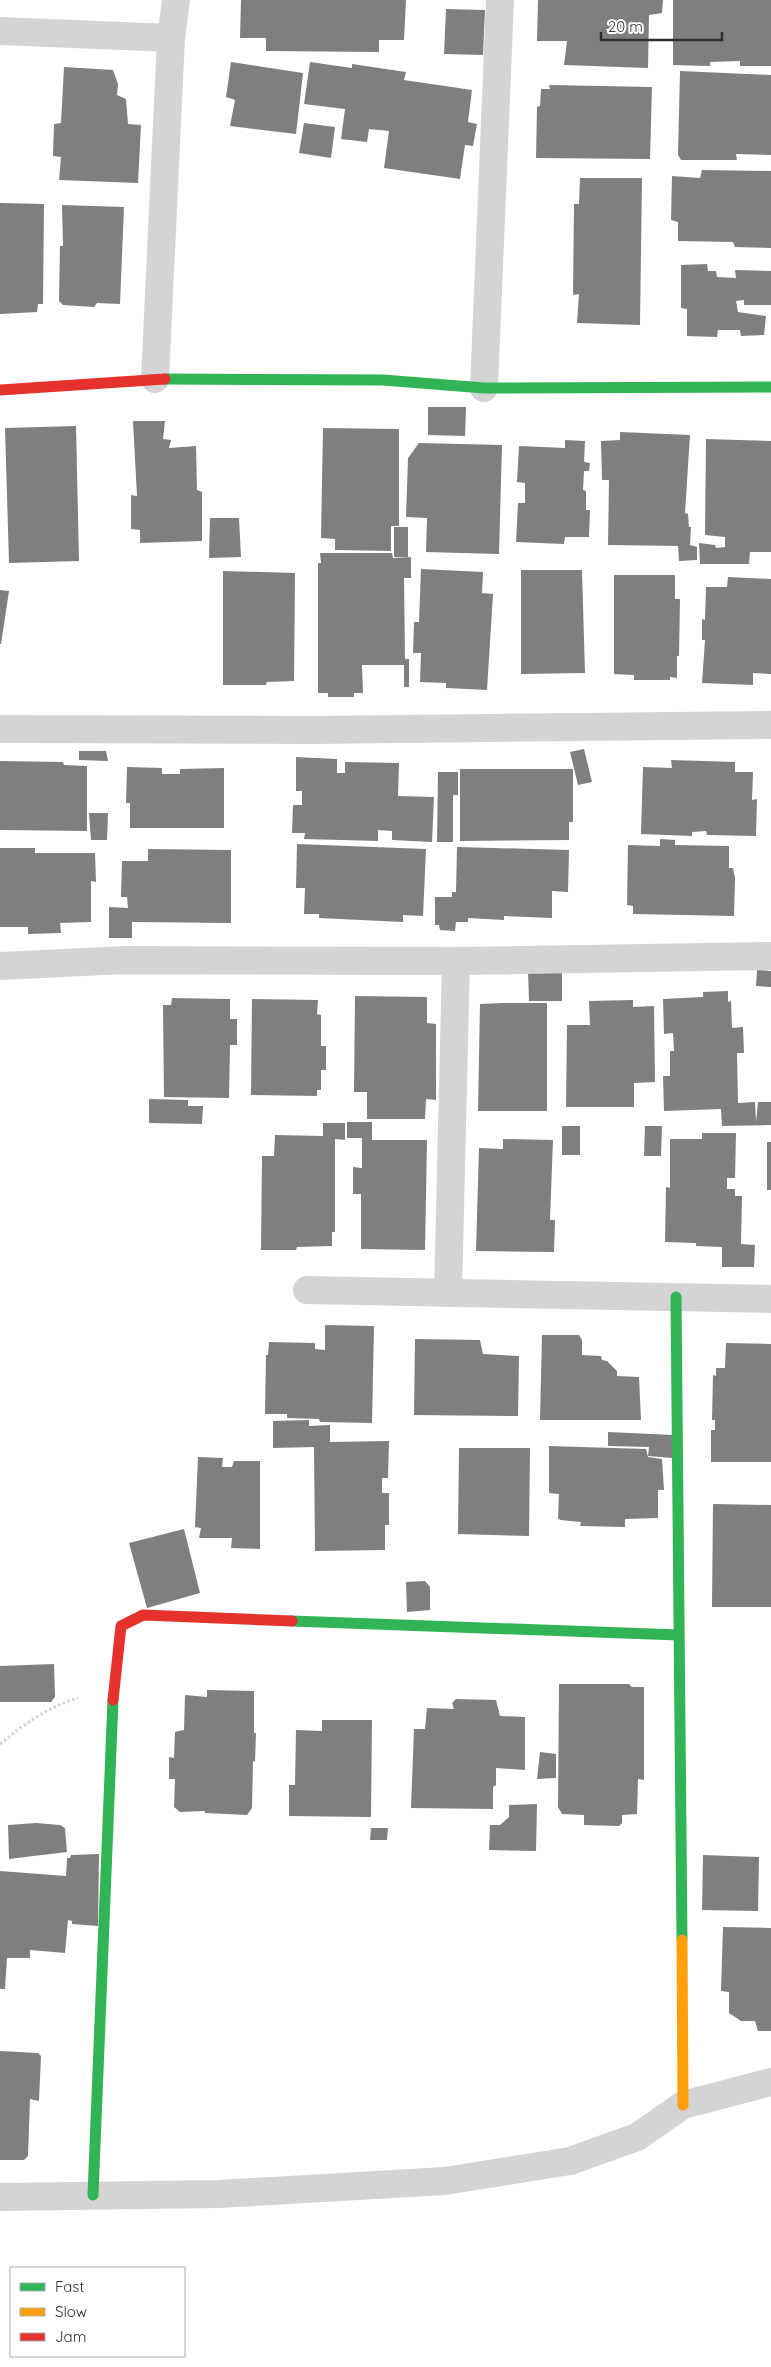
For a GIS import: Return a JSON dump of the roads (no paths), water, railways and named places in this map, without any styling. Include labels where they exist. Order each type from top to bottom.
[{"type":"street","points":[[155,379],[171,38],[176,0]]},
{"type":"street","points":[[484,388],[500,0]]},
{"type":"street","points":[[0,31],[171,38]]},
{"type":"street","points":[[0,390],[155,379],[383,380],[484,388],[771,387]]},
{"type":"street","points":[[0,729],[312,730],[771,725]]},
{"type":"street","points":[[0,966],[125,960],[456,960],[771,956]]},
{"type":"street","points":[[448,1293],[456,960]]},
{"type":"street","points":[[307,1290],[771,1299]]},
{"type":"street","points":[[676,1297],[682,2105]]},
{"type":"street","points":[[92,2195],[113,1688],[122,1626],[143,1615],[678,1635]]},
{"type":"street","points":[[0,2197],[219,2194],[445,2181],[570,2161],[637,2137],[682,2105],[771,2082]]}]
